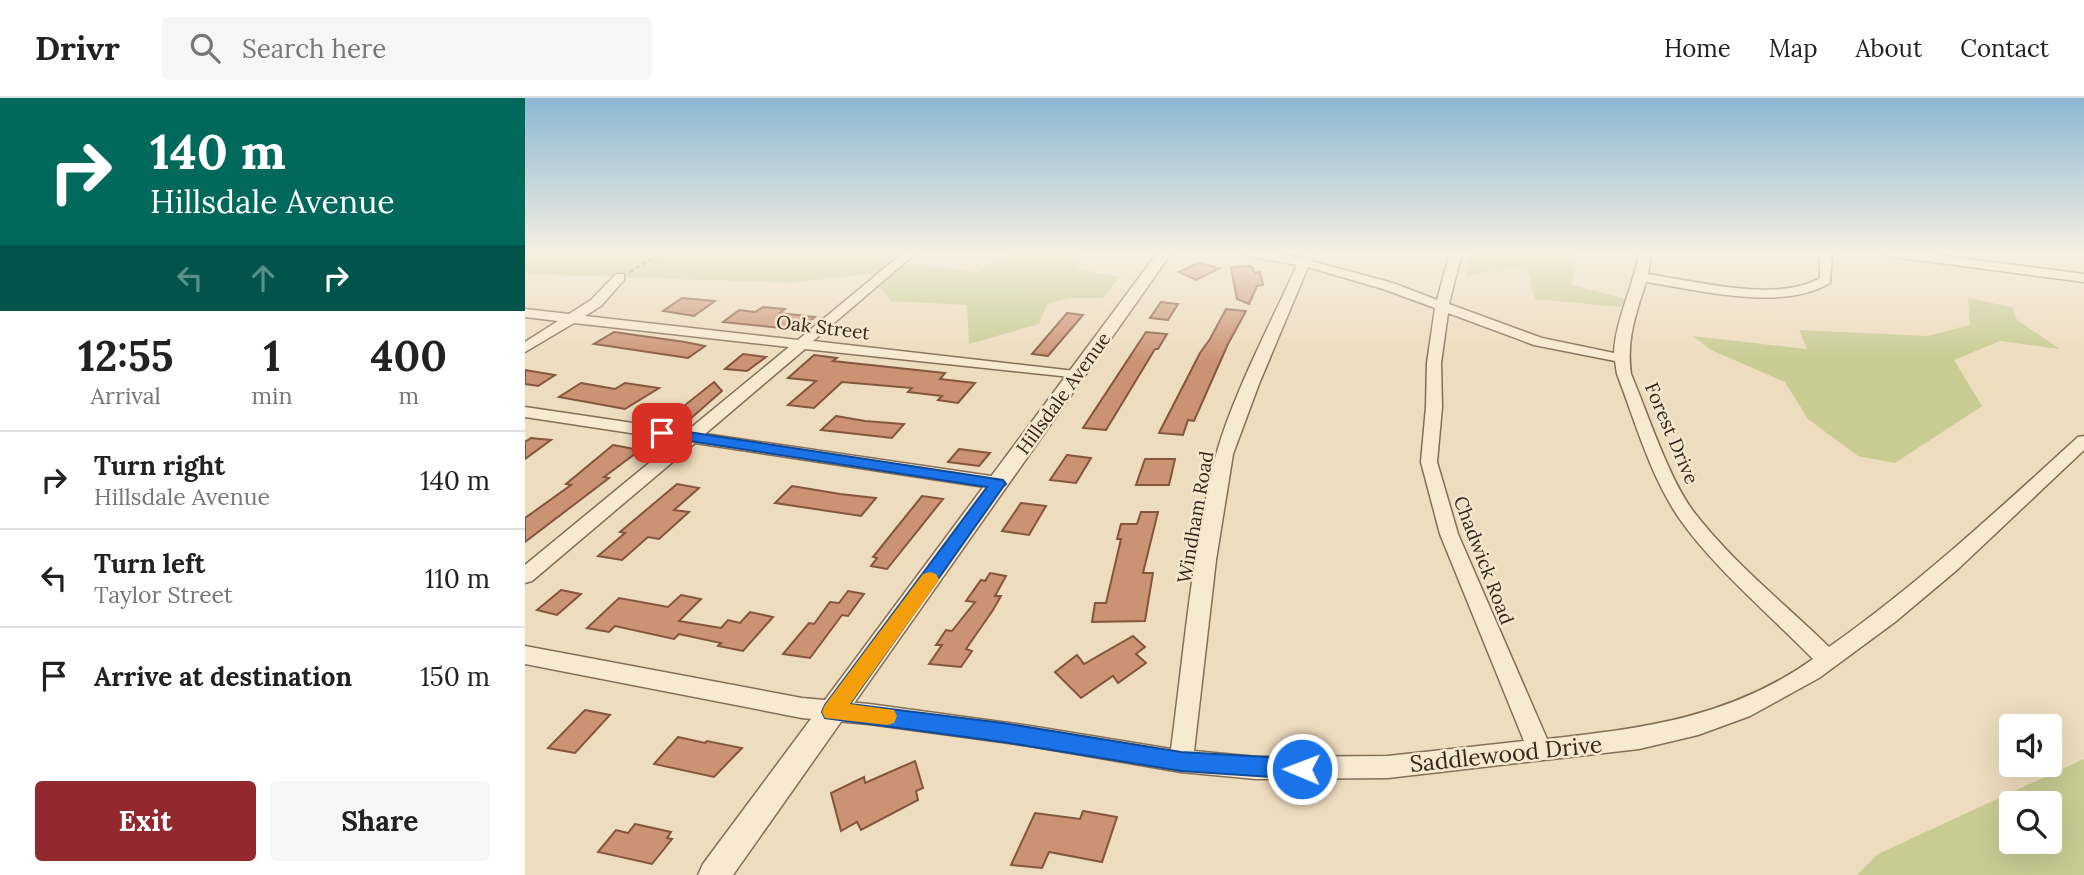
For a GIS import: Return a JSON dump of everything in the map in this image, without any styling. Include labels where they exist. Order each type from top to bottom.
[{"type":"street","points":[[525,348],[603,298],[611,288]]},
{"type":"street","points":[[525,576],[867,288]]},
{"type":"street","name":"Hillsdale Avenue","points":[[714,875],[1138,288]]},
{"type":"street","name":"Windham Road","points":[[1181,761],[1206,560],[1225,454],[1251,384],[1292,288]]},
{"type":"street","points":[[1395,288],[1539,342],[1620,358]]},
{"type":"street","name":"Chadwick Road","points":[[1447,288],[1434,363],[1434,407],[1429,463],[1448,534],[1539,751]]},
{"type":"street","name":"Forest Drive","points":[[1637,288],[1624,322],[1620,358],[1624,374],[1672,491],[1708,541],[1828,660]]},
{"type":"street","points":[[1727,288],[1771,294],[1800,293],[1814,288]]},
{"type":"street","name":"Oak Street","points":[[525,313],[1075,375]]},
{"type":"street","points":[[525,412],[998,484]]},
{"type":"street","name":"Saddlewood Drive","points":[[525,655],[833,712],[869,714],[1181,761],[1256,768],[1388,767],[1639,739],[1698,725],[1742,709],[1781,691],[1828,660],[1951,564],[2084,441]]},
{"type":"green space","points":[[881,288],[1111,288],[1103,298],[1069,298],[1047,304],[1039,324],[969,344],[967,305],[891,301]]},
{"type":"green space","points":[[1532,288],[1585,288],[1626,299],[1620,307],[1535,299]]},
{"type":"green space","points":[[1968,298],[2012,307],[2017,320],[2060,349],[2000,341],[1954,360],[1982,406],[1895,463],[1858,456],[1808,419],[1785,382],[1711,350],[1693,336],[1807,349],[1799,330],[1927,336],[1970,325]]},
{"type":"green space","points":[[2084,759],[2084,875],[1857,875],[1878,854],[1999,798],[1999,854],[2062,854],[2062,791],[2015,791],[2045,777],[2062,777],[2062,769]]},
{"type":"building","points":[[1235,288],[1256,288],[1249,304],[1237,299]]},
{"type":"building","points":[[682,298],[715,301],[694,316],[663,311]]},
{"type":"building","points":[[1161,302],[1178,304],[1168,320],[1150,318]]},
{"type":"building","points":[[763,307],[785,309],[780,313],[815,317],[799,330],[723,322],[739,310],[755,312]]},
{"type":"building","points":[[1226,309],[1246,311],[1228,344],[1194,421],[1188,420],[1183,435],[1159,433],[1200,353]]},
{"type":"building","points":[[1067,313],[1083,315],[1048,356],[1032,354]]},
{"type":"building","points":[[614,332],[705,346],[688,358],[594,344]]},
{"type":"building","points":[[1146,332],[1167,334],[1106,430],[1083,428]]},
{"type":"building","points":[[743,354],[766,357],[747,371],[725,369]]},
{"type":"building","points":[[814,355],[837,358],[833,361],[945,373],[940,379],[975,383],[958,403],[938,400],[942,396],[908,392],[912,388],[842,382],[814,408],[788,405],[816,381],[788,378]]},
{"type":"building","points":[[525,370],[555,375],[538,386],[525,384]]},
{"type":"building","points":[[714,382],[722,391],[689,420],[670,417]]},
{"type":"building","points":[[581,383],[615,389],[625,383],[659,388],[625,409],[559,397]]},
{"type":"building","points":[[836,416],[904,424],[892,438],[821,430]]},
{"type":"building","points":[[531,438],[551,440],[525,459],[525,442]]},
{"type":"building","points":[[613,445],[640,450],[604,477],[609,478],[525,542],[525,518],[571,485],[566,484]]},
{"type":"building","points":[[959,449],[990,453],[979,466],[948,462]]},
{"type":"building","points":[[1067,455],[1091,458],[1076,483],[1050,480]]},
{"type":"building","points":[[1145,459],[1175,459],[1169,485],[1136,485]]},
{"type":"building","points":[[677,484],[699,488],[674,510],[689,512],[659,539],[648,537],[622,560],[598,556],[625,533],[620,532]]},
{"type":"building","points":[[792,486],[876,498],[861,516],[775,503]]},
{"type":"building","points":[[922,496],[943,499],[887,569],[871,566],[877,558],[873,557]]},
{"type":"building","points":[[1021,503],[1046,506],[1029,535],[1002,531]]},
{"type":"building","points":[[1141,512],[1158,512],[1143,573],[1153,573],[1145,621],[1092,622],[1095,603],[1106,603],[1121,539],[1117,539],[1121,524],[1137,524]]},
{"type":"building","points":[[990,573],[1006,576],[995,596],[1001,596],[966,649],[972,651],[961,667],[929,664],[942,645],[936,645],[946,630],[952,631],[975,602],[966,601],[981,580],[985,581]]},
{"type":"building","points":[[561,590],[581,594],[557,615],[537,610]]},
{"type":"building","points":[[848,591],[864,594],[848,616],[842,615],[810,658],[783,654],[809,623],[814,624],[830,602],[839,603]]},
{"type":"building","points":[[681,595],[701,599],[679,621],[721,628],[728,620],[740,623],[750,612],[773,617],[743,651],[679,634],[674,639],[615,626],[609,632],[587,628],[619,598],[668,607]]},
{"type":"building","points":[[1133,636],[1145,647],[1136,654],[1146,663],[1118,683],[1113,676],[1081,698],[1055,672],[1077,655],[1084,664]]},
{"type":"building","points":[[585,710],[610,715],[575,753],[548,748]]},
{"type":"building","points":[[678,737],[742,748],[714,777],[654,764]]},
{"type":"building","points":[[915,761],[923,788],[916,791],[918,800],[861,830],[857,822],[841,831],[831,793],[864,777],[865,783]]},
{"type":"building","points":[[1083,811],[1117,817],[1102,862],[1049,852],[1042,868],[1011,865],[1035,813],[1080,819]]},
{"type":"building","points":[[635,824],[671,832],[667,838],[672,839],[652,864],[598,852],[616,830],[628,833]]},
{"type":"slow traffic","points":[[887,716],[833,712],[930,579]]},
{"type":"route","points":[[662,433],[998,484],[833,712],[869,714],[1181,761],[1302,769]]}]
